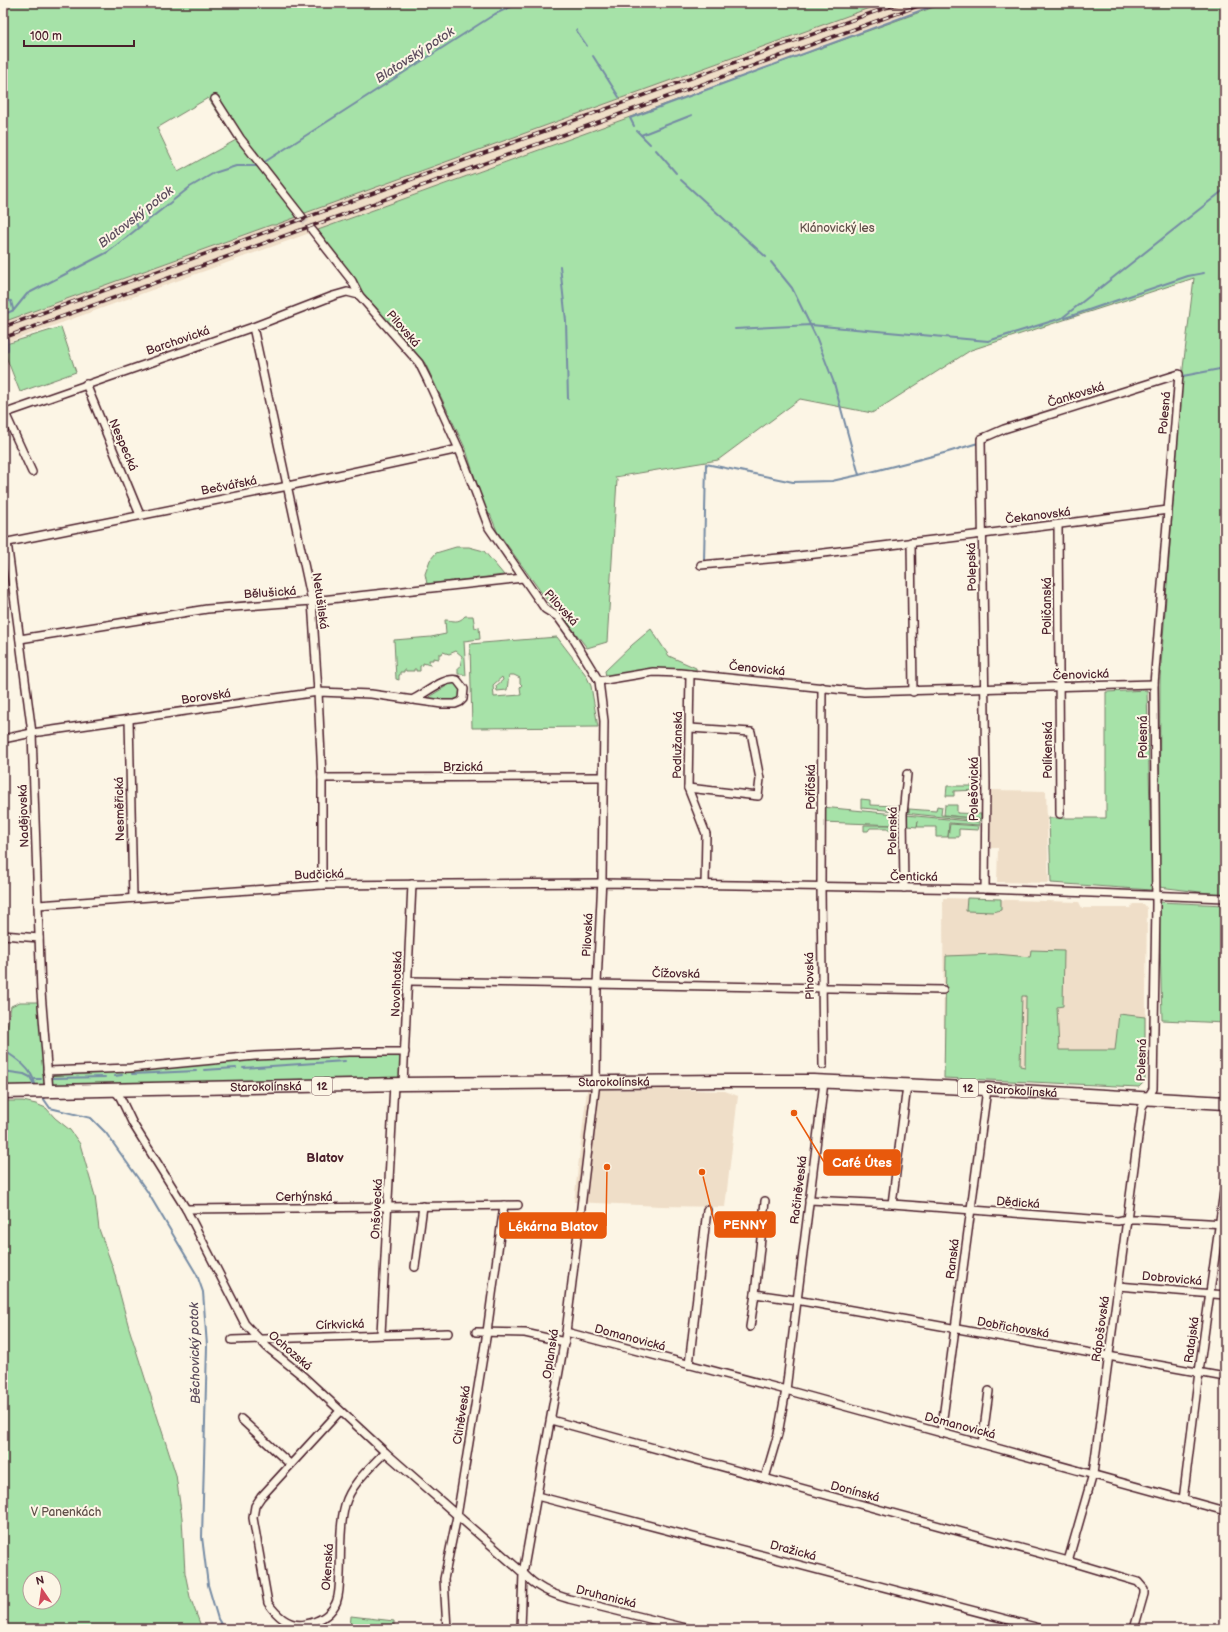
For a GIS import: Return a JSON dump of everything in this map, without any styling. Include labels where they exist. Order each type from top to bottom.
[{"type":"main road","name":"Starokolínská","points":[[3,1092],[398,1084],[824,1082],[987,1089],[1225,1103]]},
{"type":"street","points":[[215,99],[240,138],[302,217]]},
{"type":"street","name":"Pilovská","points":[[312,230],[352,281],[359,295],[418,363],[428,381],[459,449],[489,528],[545,609],[558,617],[571,634],[599,681],[604,721],[604,777],[602,883],[597,984],[596,1082]]},
{"type":"street","name":"Barchovická","points":[[4,413],[253,327],[347,292],[353,292],[359,295]]},
{"type":"street","name":"Netušilská","points":[[253,327],[312,601],[322,778],[322,884]]},
{"type":"street","name":"Čankovská","points":[[981,442],[1004,429],[1179,374]]},
{"type":"street","name":"Polesná","points":[[1147,1098],[1152,1089],[1156,895],[1154,684],[1179,374]]},
{"type":"street","name":"Nespecká","points":[[86,384],[140,515]]},
{"type":"street","points":[[4,413],[32,472]]},
{"type":"street","name":"Polepská","points":[[981,442],[985,689]]},
{"type":"street","name":"Bečvářská","points":[[5,543],[288,486],[459,449]]},
{"type":"street","name":"Čekanovská","points":[[700,565],[790,557],[1058,525],[1168,510]]},
{"type":"street","name":"Poličanská","points":[[1058,525],[1058,687]]},
{"type":"street","points":[[911,542],[913,692]]},
{"type":"street","name":"Nadějovská","points":[[5,543],[20,639],[32,733],[41,992],[49,1091]]},
{"type":"street","name":"Bělušická","points":[[20,639],[207,609],[312,601],[523,578]]},
{"type":"street","name":"Čenovická","points":[[599,681],[653,672],[690,674],[864,692],[913,692],[1154,684]]},
{"type":"street","name":"Podlužanská","points":[[690,674],[688,788],[706,834],[705,885]]},
{"type":"street","name":"Borovská","points":[[3,739],[32,733],[318,692],[371,694],[412,700],[442,704],[455,704],[463,699],[464,689],[457,680],[448,679],[412,700]]},
{"type":"street","name":"Poříčská","points":[[821,886],[822,687]]},
{"type":"street","name":"Políkenská","points":[[1058,687],[1060,814]]},
{"type":"street","name":"Polešovická","points":[[985,689],[985,889]]},
{"type":"street","name":"Nesměřická","points":[[129,719],[133,898]]},
{"type":"street","points":[[688,788],[758,796],[760,779],[751,732],[690,728]]},
{"type":"street","name":"Polenská","points":[[904,888],[903,814],[907,774]]},
{"type":"street","name":"Brzická","points":[[322,778],[604,777]]},
{"type":"street","name":"Čentická","points":[[602,883],[985,889],[1225,898]]},
{"type":"street","name":"Budčická","points":[[38,905],[322,884],[602,883]]},
{"type":"street","name":"Novolhotská","points":[[398,1084],[405,1052],[412,884]]},
{"type":"street","name":"Plhovská","points":[[821,886],[823,1065]]},
{"type":"street","points":[[3,935],[39,938]]},
{"type":"street","name":"Čížovská","points":[[408,980],[943,990]]},
{"type":"street","points":[[47,1071],[109,1069],[255,1056],[349,1052],[405,1052]]},
{"type":"street","name":"Oplanská","points":[[521,1629],[523,1573],[552,1420],[566,1332],[596,1082]]},
{"type":"street","name":"Račiněveská","points":[[764,1478],[778,1434],[786,1390],[824,1082]]},
{"type":"street","name":"Onšovecká","points":[[381,1334],[388,1207],[398,1084]]},
{"type":"street","points":[[892,1204],[907,1086]]},
{"type":"street","name":"Ochozská","points":[[114,1089],[120,1097],[133,1124],[186,1209],[233,1304],[245,1324],[259,1339],[304,1377],[385,1452],[523,1573]]},
{"type":"street","name":"Ranská","points":[[941,1432],[987,1089]]},
{"type":"street","name":"Rápošovská","points":[[1068,1561],[1093,1474],[1142,1107],[1147,1098]]},
{"type":"street","name":"Ratajská","points":[[1184,1500],[1199,1372],[1222,1224],[1225,1184]]},
{"type":"street","name":"Dědická","points":[[809,1200],[892,1204],[1118,1221],[1127,1219],[1222,1224]]},
{"type":"street","points":[[750,1327],[765,1201]]},
{"type":"street","name":"Ctiněveská","points":[[447,1629],[444,1579],[457,1516],[487,1332],[504,1205]]},
{"type":"street","name":"Cerhýnská","points":[[186,1209],[518,1205]]},
{"type":"street","points":[[416,1267],[423,1206]]},
{"type":"street","points":[[688,1365],[707,1210]]},
{"type":"street","name":"Dobrovická","points":[[1118,1286],[1225,1295]]},
{"type":"street","points":[[755,1294],[796,1300]]},
{"type":"street","name":"Dobřichovská","points":[[796,1300],[1225,1377]]},
{"type":"street","points":[[476,1332],[524,1333],[564,1342]]},
{"type":"street","name":"Domanovická","points":[[566,1332],[941,1432],[1225,1511]]},
{"type":"street","name":"Církvická","points":[[232,1340],[448,1333]]},
{"type":"street","points":[[982,1444],[989,1391]]},
{"type":"street","name":"Okenská","points":[[340,1411],[290,1464],[255,1506],[253,1518],[268,1604],[276,1614],[288,1623],[302,1625],[315,1622],[328,1614],[336,1604],[339,1589],[342,1522],[345,1504],[357,1482],[385,1452]]},
{"type":"street","points":[[241,1419],[290,1464]]},
{"type":"street","name":"Donínská","points":[[552,1420],[1068,1561],[1138,1582],[1144,1589],[1144,1594],[1134,1629]]},
{"type":"street","name":"Dražická","points":[[537,1496],[1043,1629]]},
{"type":"street","name":"Druhanická","points":[[523,1573],[532,1583],[550,1594],[690,1629]]},
{"type":"shaded area","points":[[883,3],[945,3],[3,344],[3,322]]},
{"type":"shaded area","points":[[991,790],[1046,791],[1049,883],[997,882],[998,848],[991,848]]},
{"type":"shaded area","points":[[943,898],[1079,902],[1082,908],[1130,908],[1133,904],[1144,904],[1147,908],[1145,1081],[1142,1085],[1139,1087],[944,1078]]},
{"type":"shaded area","points":[[664,1089],[725,1091],[738,1096],[725,1207],[574,1202],[587,1090]]},
{"type":"green space","points":[[3,3],[883,3],[275,225],[271,225],[3,322]],"holes":[[[208,98],[236,140],[178,172],[157,128]]]},
{"type":"green space","name":"Klánovický les","points":[[945,3],[1225,3],[1225,895],[1159,887],[1160,679],[1183,368],[1194,278],[971,350],[872,413],[800,399],[718,460],[615,477],[617,480],[607,642],[587,648],[559,611],[554,610],[497,531],[490,514],[487,516],[466,450],[425,363],[363,293],[318,230]]},
{"type":"green space","points":[[61,327],[76,372],[20,392],[3,349],[3,345]]},
{"type":"green space","points":[[456,547],[469,547],[484,551],[504,575],[427,584],[425,574],[430,560],[436,553]]},
{"type":"green space","points":[[465,616],[473,616],[475,628],[479,627],[480,639],[464,641],[466,676],[463,674],[458,674],[458,667],[460,667],[462,656],[456,651],[449,654],[443,652],[442,654],[439,654],[439,659],[433,658],[433,660],[429,660],[430,665],[423,663],[423,665],[420,666],[420,671],[416,671],[416,669],[414,669],[414,671],[404,670],[404,672],[400,672],[399,680],[396,679],[394,640],[431,637],[446,634],[445,620],[458,621]]},
{"type":"green space","points":[[651,629],[669,656],[696,668],[696,671],[655,670],[606,676],[605,671]]},
{"type":"green space","points":[[557,637],[586,675],[591,686],[598,727],[472,728],[470,644]],"holes":[[[509,675],[514,675],[520,678],[520,683],[522,685],[520,687],[521,695],[494,697],[493,685],[502,677],[503,680],[496,686],[497,691],[507,690]]]},
{"type":"green space","points":[[454,683],[461,689],[459,699],[450,702],[427,698],[450,684]]},
{"type":"green space","points":[[1147,690],[1152,890],[1051,883],[1049,818],[1106,818],[1106,692]]},
{"type":"green space","points":[[947,786],[979,786],[979,790],[954,791],[954,796],[946,796]]},
{"type":"green space","points":[[861,799],[870,800],[870,805],[898,806],[898,811],[861,808]]},
{"type":"green space","points":[[945,805],[957,805],[957,813],[981,814],[981,819],[944,815]]},
{"type":"green space","points":[[937,806],[942,807],[941,815],[981,819],[981,821],[904,813],[906,807],[908,807],[909,812],[909,809],[936,811]]},
{"type":"green space","points":[[822,807],[979,822],[979,825],[949,823],[948,837],[936,837],[936,827],[898,825],[897,831],[888,830],[888,828],[870,828],[868,831],[864,831],[864,825],[897,825],[822,822]]},
{"type":"green space","points":[[950,824],[979,826],[978,830],[959,829],[959,837],[948,837]]},
{"type":"green space","points":[[967,898],[1001,899],[1001,910],[993,912],[966,911]]},
{"type":"green space","points":[[1159,902],[1225,905],[1225,1023],[1162,1020]]},
{"type":"green space","points":[[1031,950],[1064,951],[1063,1006],[1057,1007],[1059,1050],[1115,1050],[1119,1014],[1145,1017],[1145,1081],[1139,1087],[944,1078],[946,956],[996,954],[1030,957]],"holes":[[[1022,996],[1026,996],[1025,1067],[1020,1066]]]},
{"type":"green space","points":[[20,1002],[40,1002],[44,1086],[3,1087],[3,1050],[11,1006]]},
{"type":"green space","points":[[405,1052],[403,1084],[49,1091],[47,1071],[276,1055]]},
{"type":"green space","name":"V Panenkách","points":[[3,1101],[23,1101],[46,1108],[55,1118],[70,1130],[80,1144],[95,1196],[99,1229],[113,1268],[129,1328],[176,1475],[182,1518],[185,1573],[190,1597],[202,1629],[3,1629]]},
{"type":"green space","points":[[351,1616],[394,1621],[394,1629],[350,1629]]},
{"type":"waterway","name":"Blatovský potok","points":[[263,163],[495,14],[517,3]]},
{"type":"waterway","points":[[634,126],[630,118],[941,3]]},
{"type":"waterway","points":[[576,30],[587,46]]},
{"type":"waterway","points":[[593,56],[619,97]]},
{"type":"waterway","points":[[641,135],[692,115]]},
{"type":"waterway","points":[[637,131],[650,144]]},
{"type":"waterway","points":[[656,150],[676,173]]},
{"type":"waterway","name":"Blatovský potok","points":[[3,353],[8,350],[5,327],[5,318],[7,313],[14,310],[27,294],[108,252],[190,187],[214,173],[236,166],[257,166],[260,169]]},
{"type":"waterway","points":[[681,180],[766,257]]},
{"type":"waterway","points":[[735,329],[811,325],[988,341],[1062,318],[1225,189]]},
{"type":"waterway","points":[[134,216],[138,228]]},
{"type":"waterway","points":[[771,262],[792,288],[817,339],[834,383],[859,475],[978,443]]},
{"type":"waterway","points":[[560,266],[566,321],[568,399]]},
{"type":"waterway","points":[[1065,318],[1188,276],[1204,273]]},
{"type":"waterway","points":[[3,300],[11,301],[13,309]]},
{"type":"waterway","points":[[1183,376],[1225,368]]},
{"type":"waterway","points":[[704,561],[706,464],[793,482],[832,481],[859,475]]},
{"type":"waterway","points":[[3,1050],[18,1060],[31,1073],[35,1084]]},
{"type":"waterway","points":[[243,1068],[345,1061]]},
{"type":"waterway","points":[[204,1070],[236,1068]]},
{"type":"waterway","name":"Běchovický potok","points":[[3,1071],[24,1074],[30,1077],[35,1086]]},
{"type":"waterway","points":[[132,1074],[196,1071]]},
{"type":"waterway","points":[[115,1076],[122,1075]]},
{"type":"waterway","points":[[53,1078],[105,1077]]},
{"type":"waterway","points":[[35,1079],[41,1079]]},
{"type":"waterway","name":"Běchovický potok","points":[[41,1095],[50,1108],[91,1118],[106,1133],[147,1191],[197,1275],[203,1292],[207,1346],[202,1537],[208,1585],[218,1619],[224,1629]]},
{"type":"tunnel","points":[[302,217],[312,230]]},
{"type":"railway","points":[[3,327],[899,3]]},
{"type":"railway","points":[[3,338],[926,3]]},
{"type":"place","name":"Café Útes","points":[[794,1113]]},
{"type":"place","name":"Lékárna Blatov","points":[[607,1167]]},
{"type":"place","name":"PENNY","points":[[702,1172]]},
{"type":"district","name":"Blatov","points":[[325,1158]]}]
